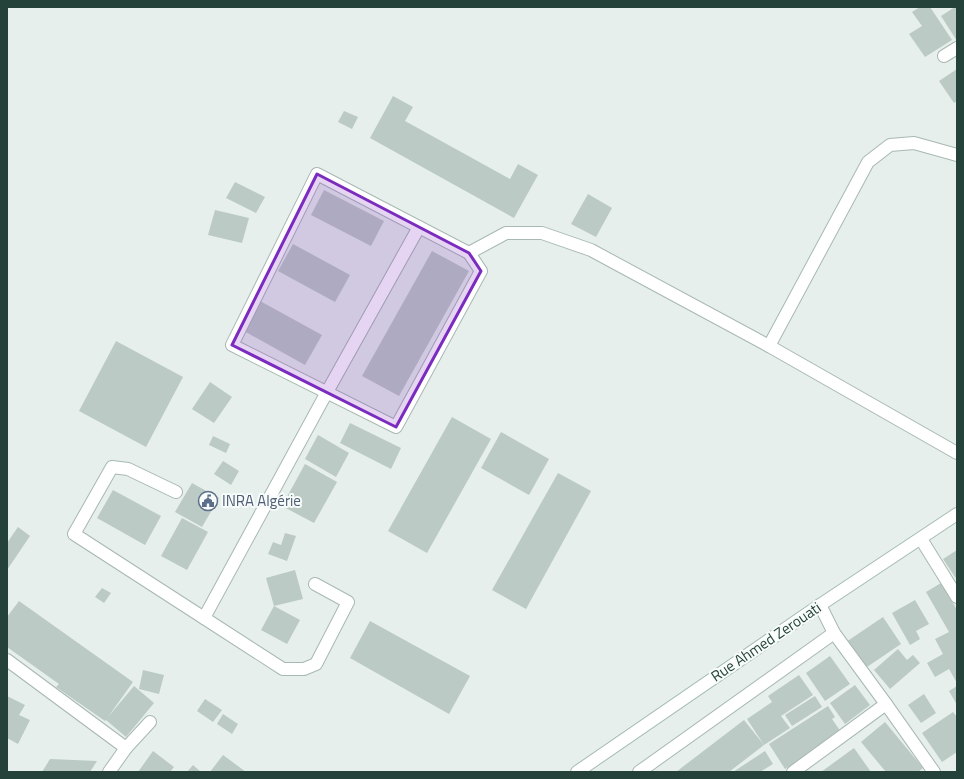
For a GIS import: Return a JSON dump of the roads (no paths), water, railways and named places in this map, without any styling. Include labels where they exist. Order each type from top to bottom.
[{"type":"street","points":[[944,56],[957,48]]},
{"type":"street","points":[[769,346],[868,162],[890,145],[914,143],[957,155]]},
{"type":"street","points":[[317,174],[419,227],[470,253],[481,271],[396,427],[232,345],[317,174]]},
{"type":"street","points":[[204,618],[419,227]]},
{"type":"street","points":[[470,253],[506,233],[542,232],[591,250],[769,346],[957,452]]},
{"type":"street","points":[[176,492],[128,469],[112,468],[74,534],[283,669],[304,669],[316,664],[348,602],[315,584]]},
{"type":"street","name":"Rue Ahmed Zerouati","points":[[577,772],[820,605],[957,514]]},
{"type":"street","points":[[921,539],[957,597]]},
{"type":"street","points":[[820,605],[834,633],[934,772]]},
{"type":"street","points":[[639,772],[834,633]]},
{"type":"street","points":[[7,660],[126,748]]},
{"type":"street","points":[[793,772],[886,704]]},
{"type":"street","points":[[109,772],[126,748],[150,722]]},
{"type":"place","name":"INRA Algérie","points":[[208,501]]}]
